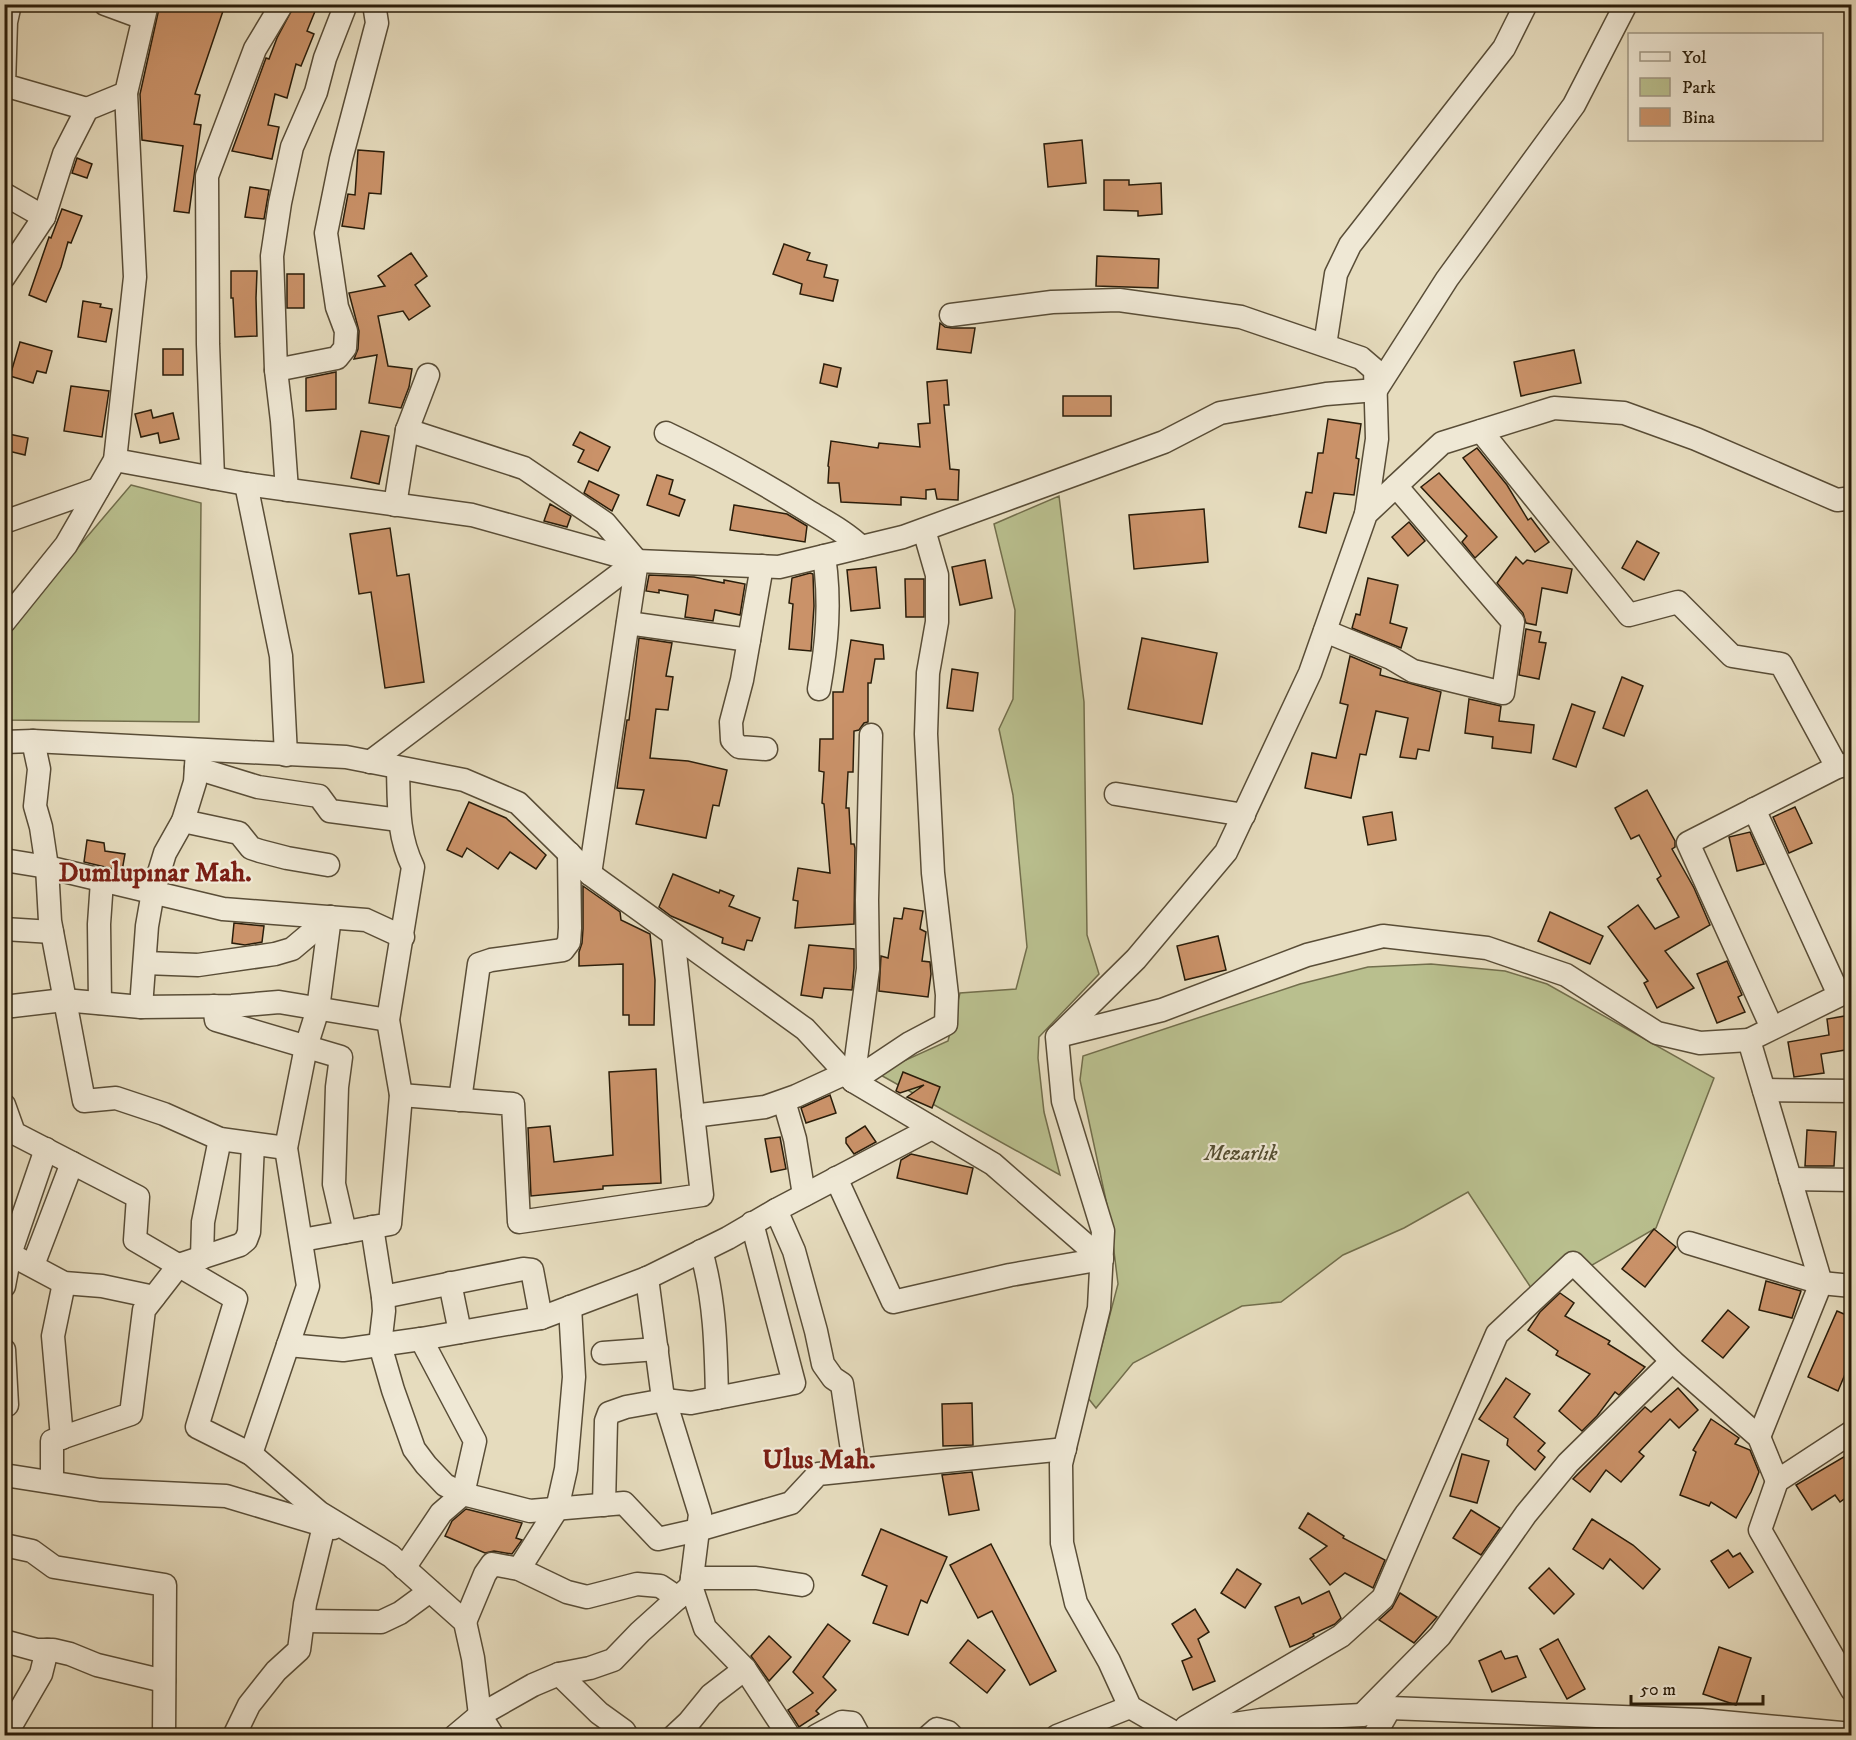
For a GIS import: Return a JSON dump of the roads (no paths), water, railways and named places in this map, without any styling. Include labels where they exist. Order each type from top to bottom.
[{"type":"street","points":[[10,4],[6,22],[4,85],[87,109],[126,93]]},
{"type":"street","points":[[4,622],[66,545],[115,460],[135,277],[126,93],[145,11],[105,4]]},
{"type":"street","points":[[213,478],[208,344],[207,176],[255,49],[282,4]]},
{"type":"street","points":[[287,490],[276,370],[272,256],[292,147],[316,92],[325,58],[346,4]]},
{"type":"street","points":[[276,370],[337,358],[345,348],[346,331],[337,307],[326,233],[341,159],[377,23],[374,4]]},
{"type":"street","points":[[1325,345],[1336,274],[1350,245],[1504,48],[1526,4]]},
{"type":"street","points":[[1376,390],[1447,279],[1574,105],[1626,4]]},
{"type":"street","points":[[4,277],[44,217],[64,154],[87,109]]},
{"type":"street","points":[[4,194],[44,217]]},
{"type":"street","points":[[951,315],[1052,302],[1119,300],[1241,317],[1361,358],[1375,370],[1377,439],[1366,514],[1310,673],[1244,815],[1226,852],[1136,959],[1057,1036]]},
{"type":"street","points":[[395,505],[407,430],[428,375]]},
{"type":"street","points":[[115,460],[246,484],[472,515],[637,561],[779,567],[924,530],[1164,442],[1220,413],[1326,394],[1376,390]]},
{"type":"street","points":[[1366,514],[1442,443],[1554,408],[1624,413],[1696,439],[1837,500],[1851,498]]},
{"type":"street","points":[[407,430],[524,468],[605,523],[637,561],[590,874]]},
{"type":"street","points":[[1481,431],[1629,615],[1678,602],[1732,656],[1781,664],[1844,765],[1688,843],[1772,1028]]},
{"type":"street","points":[[666,433],[699,448],[778,492],[838,529],[861,547]]},
{"type":"street","points":[[246,484],[281,656],[286,755]]},
{"type":"street","points":[[1325,631],[1391,658],[1413,671],[1503,693],[1513,622],[1396,486]]},
{"type":"street","points":[[4,522],[98,489]]},
{"type":"street","points":[[693,1116],[765,1107],[784,1101],[849,1077],[946,1024],[948,995],[933,873],[926,734],[928,673],[937,622],[937,575],[924,530]]},
{"type":"street","points":[[819,689],[829,618],[829,586],[824,556]]},
{"type":"street","points":[[370,762],[637,561]]},
{"type":"street","points":[[762,567],[742,680],[731,722],[732,740],[739,747],[766,749]]},
{"type":"street","points":[[628,623],[749,640]]},
{"type":"street","points":[[849,1077],[868,969],[867,900],[871,735]]},
{"type":"street","points":[[33,741],[39,769],[35,806],[41,827],[47,867],[52,932],[84,1101],[116,1098],[164,1114],[220,1139],[286,1148]]},
{"type":"street","points":[[4,742],[33,741],[197,759],[286,755],[346,758],[464,780],[518,803],[590,874],[614,889],[673,935],[805,1029],[849,1077],[993,1164],[1102,1259]]},
{"type":"street","points":[[197,759],[258,787],[319,796],[330,811],[399,820]]},
{"type":"street","points":[[141,1007],[147,926],[153,892],[165,853],[183,821],[195,782],[197,759]]},
{"type":"street","points":[[302,1240],[390,1224],[401,1095],[388,1020],[413,867],[404,849],[399,820],[398,768]]},
{"type":"street","points":[[1116,794],[1244,815]]},
{"type":"street","points":[[1057,1036],[1162,1010],[1307,955],[1383,936],[1487,948],[1566,975],[1657,1033],[1700,1043],[1749,1040],[1845,992],[1754,809]]},
{"type":"street","points":[[183,821],[239,833],[251,848],[260,851],[328,865]]},
{"type":"street","points":[[460,1100],[479,964],[491,960],[563,950],[569,942],[570,928],[569,853]]},
{"type":"street","points":[[4,860],[47,867],[102,882],[223,909],[366,920],[403,937]]},
{"type":"street","points":[[100,1003],[99,924],[102,882]]},
{"type":"street","points":[[144,963],[198,965],[275,954],[292,949],[330,917]]},
{"type":"street","points":[[251,1454],[308,1286],[286,1148],[306,1047],[318,1009],[330,917]]},
{"type":"street","points":[[4,929],[52,932]]},
{"type":"street","points":[[401,1095],[513,1104],[519,1222],[702,1195],[673,935]]},
{"type":"street","points":[[4,1007],[64,1000],[141,1007],[279,1002],[388,1020]]},
{"type":"street","points":[[214,1006],[216,1020],[341,1057],[337,1087],[334,1184],[345,1232]]},
{"type":"street","points":[[1057,1036],[1063,1101],[1103,1231],[1099,1308],[1061,1464],[1062,1543],[1076,1603],[1109,1661],[1130,1707],[1175,1735],[1261,1720],[1362,1715],[1390,1708],[1701,1720],[1851,1734]]},
{"type":"street","points":[[1749,1040],[1821,1283],[1759,1437]]},
{"type":"street","points":[[1764,1090],[1851,1091]]},
{"type":"street","points":[[784,1101],[795,1139],[804,1195]]},
{"type":"street","points":[[4,1105],[14,1133],[138,1197],[135,1240],[236,1299],[197,1426],[251,1454],[320,1513],[391,1556],[465,1622]]},
{"type":"street","points":[[288,1345],[343,1350],[541,1318],[647,1278],[932,1128]]},
{"type":"street","points":[[202,1257],[203,1222],[220,1139]]},
{"type":"street","points":[[52,1481],[52,1441],[131,1414],[144,1310],[179,1265],[240,1245],[246,1240],[249,1232],[253,1144]]},
{"type":"street","points":[[4,1286],[7,1253],[46,1149]]},
{"type":"street","points":[[33,1265],[72,1163]]},
{"type":"street","points":[[836,1178],[893,1302],[1010,1275],[1102,1259]]},
{"type":"street","points":[[1790,1179],[1851,1180]]},
{"type":"street","points":[[776,1210],[794,1251],[823,1364],[833,1378],[842,1384],[855,1470]]},
{"type":"street","points":[[604,1505],[604,1444],[609,1413],[626,1407],[665,1400],[692,1403],[794,1383],[752,1223]]},
{"type":"street","points":[[372,1227],[384,1311],[380,1345],[393,1390],[414,1449],[445,1485],[463,1494],[530,1511],[624,1503],[658,1539],[791,1503],[818,1474],[1065,1449]]},
{"type":"street","points":[[1689,1243],[1821,1283],[1851,1286]]},
{"type":"street","points":[[701,1251],[710,1282],[714,1313],[717,1398]]},
{"type":"street","points":[[7,1253],[64,1283],[102,1286],[154,1297]]},
{"type":"street","points":[[1175,1735],[1341,1636],[1383,1598],[1497,1334],[1573,1263],[1672,1361],[1759,1437],[1777,1481]]},
{"type":"street","points":[[383,1297],[523,1269],[532,1270],[541,1318]]},
{"type":"street","points":[[455,1736],[480,1715],[533,1685],[559,1674],[590,1668],[613,1660],[687,1587],[700,1514],[665,1400],[647,1278]]},
{"type":"street","points":[[62,1438],[53,1336],[64,1283]]},
{"type":"street","points":[[450,1283],[460,1332]]},
{"type":"street","points":[[519,1569],[557,1509],[566,1469],[574,1377],[570,1307]]},
{"type":"street","points":[[404,1568],[441,1513],[463,1494],[476,1441],[421,1339]]},
{"type":"street","points":[[603,1353],[657,1349]]},
{"type":"street","points":[[4,1350],[7,1405],[4,1406]]},
{"type":"street","points":[[1362,1715],[1440,1636],[1526,1514],[1568,1463],[1672,1361]]},
{"type":"street","points":[[1851,1432],[1777,1481],[1760,1530],[1851,1690]]},
{"type":"street","points":[[4,1475],[100,1490],[226,1496],[357,1536]]},
{"type":"street","points":[[234,1736],[249,1705],[276,1671],[299,1650],[304,1605],[324,1526]]},
{"type":"street","points":[[4,1545],[32,1551],[54,1567],[165,1585],[164,1736]]},
{"type":"street","points":[[493,1736],[480,1715],[473,1658],[465,1622],[485,1574],[492,1564],[519,1569],[567,1592],[587,1597],[637,1584],[687,1587],[756,1578],[802,1585]]},
{"type":"street","points":[[687,1587],[705,1628],[745,1669],[789,1736]]},
{"type":"street","points":[[303,1621],[381,1622],[400,1613],[430,1591]]},
{"type":"street","points":[[4,1641],[38,1650],[70,1654],[97,1665],[164,1681]]},
{"type":"street","points":[[5,1736],[41,1674],[47,1650]]},
{"type":"street","points":[[674,1736],[711,1695],[745,1669]]},
{"type":"street","points":[[559,1674],[599,1713],[624,1731],[627,1736]]},
{"type":"street","points":[[1057,1736],[1130,1707]]},
{"type":"street","points":[[1374,1736],[1390,1708]]},
{"type":"street","points":[[816,1736],[842,1722],[852,1723],[859,1736]]},
{"type":"street","points":[[929,1736],[937,1729],[948,1732],[952,1736]]},
{"type":"district","name":"Dumlupınar Mah.","points":[[155,872]]},
{"type":"district","name":"Ulus Mah.","points":[[819,1459]]},
{"type":"park label","name":"Mezarlık","points":[[1241,1153]]}]
